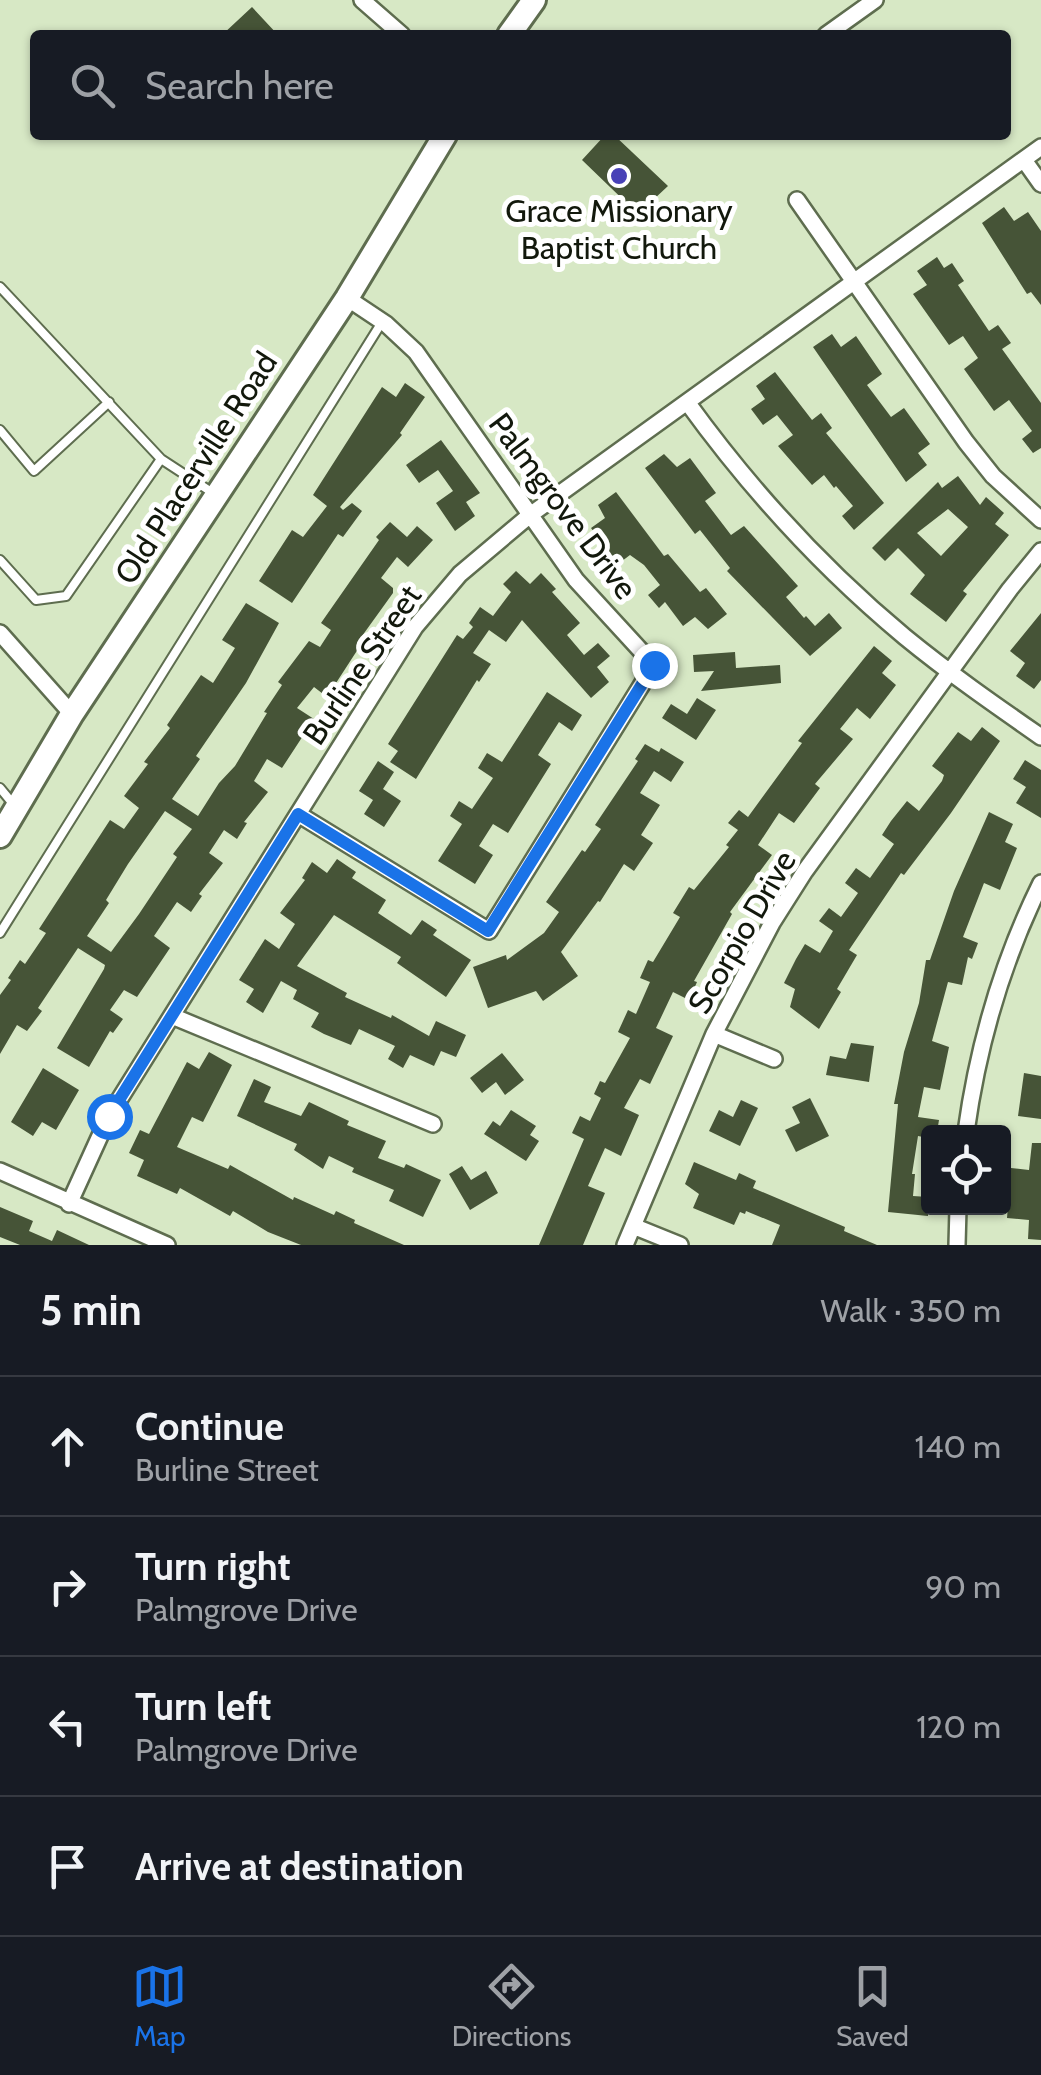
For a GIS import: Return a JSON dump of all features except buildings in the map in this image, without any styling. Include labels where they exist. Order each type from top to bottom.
[{"type":"street","points":[[362,0],[396,30]]},
{"type":"street","points":[[513,30],[534,0]]},
{"type":"street","points":[[833,30],[875,0]]},
{"type":"street","name":"Old Placerville Road","points":[[0,836],[72,714],[347,298],[443,140]]},
{"type":"street","name":"Burline Street","points":[[69,1204],[99,1134],[429,609],[494,542],[1041,147]]},
{"type":"street","points":[[1024,160],[1041,184]]},
{"type":"street","points":[[797,200],[966,442],[993,476],[1041,520]]},
{"type":"street","name":"Palmgrove Drive","points":[[298,814],[488,931],[654,665],[576,580],[429,369],[402,337],[347,298]]},
{"type":"street","points":[[687,402],[751,485],[860,598],[951,672],[1041,737]]},
{"type":"street","name":"Scorpio Drive","points":[[625,1245],[714,1034],[741,977],[788,897],[1041,551]]},
{"type":"street","points":[[0,634],[72,714]]},
{"type":"street","points":[[967,1125],[993,1001],[1041,883]]},
{"type":"street","points":[[172,1016],[433,1124]]},
{"type":"street","points":[[714,1034],[774,1060]]},
{"type":"street","points":[[0,1172],[168,1245]]},
{"type":"street","points":[[957,1245],[958,1215]]},
{"type":"street","points":[[633,1226],[680,1245]]},
{"type":"lane","points":[[0,287],[161,459],[217,496]]},
{"type":"lane","points":[[0,933],[382,321]]},
{"type":"lane","points":[[0,430],[34,471],[110,402]]},
{"type":"lane","points":[[0,560],[36,600],[66,596],[161,459]]},
{"type":"lane","points":[[0,788],[17,808]]},
{"type":"place","name":"Grace Missionary Baptist Church","points":[[619,176]]},
{"type":"route","points":[[109,1116],[298,814],[488,931],[654,665]]}]
